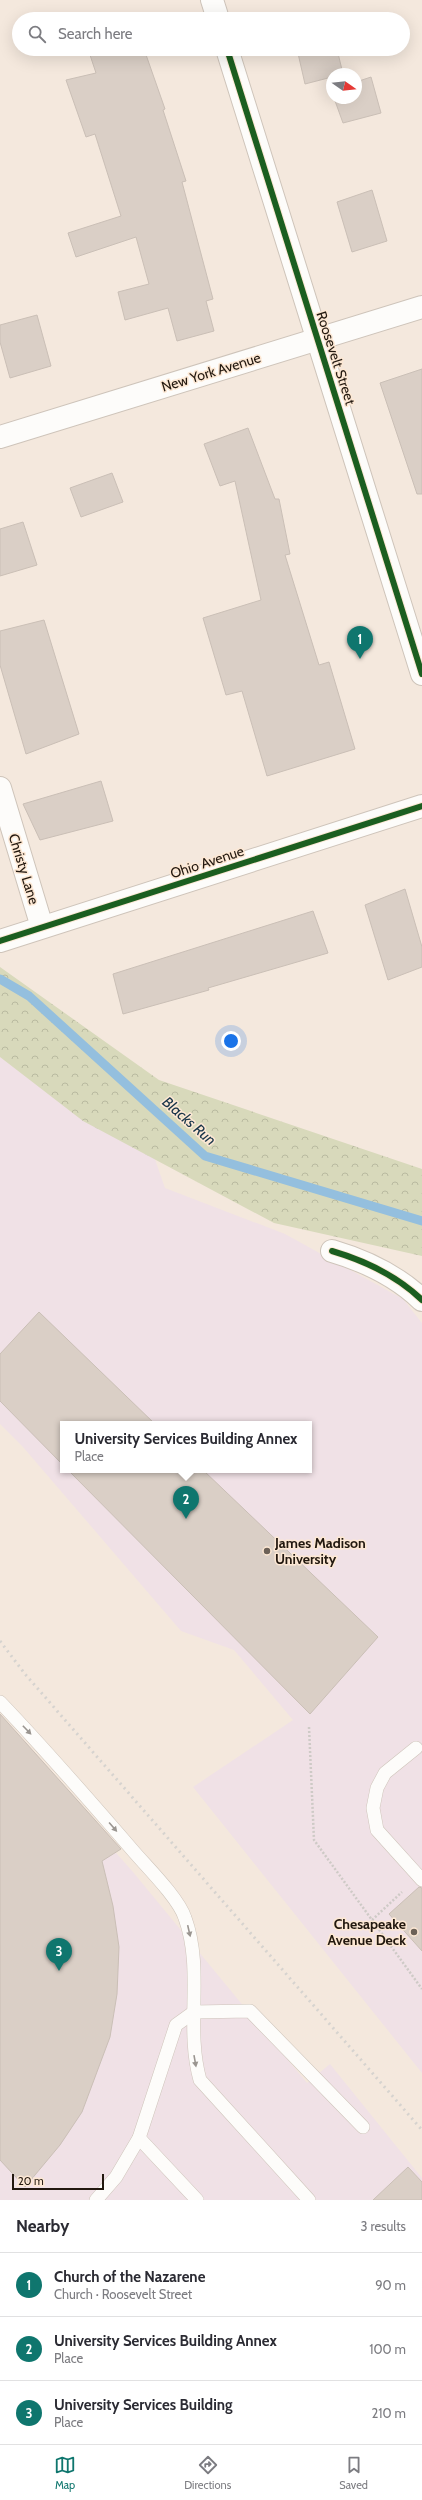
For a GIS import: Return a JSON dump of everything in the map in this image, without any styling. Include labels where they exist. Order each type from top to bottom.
[{"type":"street","points":[[212,0],[216,12]]},
{"type":"street","name":"Roosevelt Street","points":[[229,56],[422,674]]},
{"type":"street","name":"New York Avenue","points":[[0,437],[422,307]]},
{"type":"street","name":"Christy Lane","points":[[0,788],[42,927]]},
{"type":"street","name":"Ohio Avenue","points":[[0,941],[422,806]]},
{"type":"street","points":[[332,1252],[354,1258],[382,1270],[422,1300]]},
{"type":"lane","points":[[0,1702],[49,1753],[162,1884],[185,1917],[194,1963],[194,2059],[200,2080],[309,2200]]},
{"type":"lane","points":[[420,1748],[385,1774],[377,1788],[373,1808],[377,1830],[421,1879]]},
{"type":"lane","points":[[96,2200],[116,2177],[139,2138],[176,2025],[194,2012],[250,2011],[363,2127]]},
{"type":"lane","points":[[139,2138],[197,2200]]},
{"type":"path","points":[[309,1727],[314,1840],[422,1989]]},
{"type":"path","points":[[372,1920],[421,1879]]},
{"type":"shaded area","name":"James Madison University","points":[[0,1003],[143,1125],[165,1188],[285,1234],[403,1299],[422,1323],[422,2073],[193,1787],[293,1720],[234,1650],[181,1631],[23,1447],[0,1424]]},
{"type":"shaded area","points":[[0,1722],[133,1872],[307,2083],[330,2064],[422,2178],[422,2200],[0,2200]]},
{"type":"green space","points":[[0,967],[159,1080],[422,1169],[422,1256],[274,1223],[83,1121],[0,1057]]},
{"type":"building","points":[[90,56],[146,56],[165,109],[163,110],[186,181],[182,182],[213,299],[206,301],[214,331],[177,341],[168,308],[125,320],[118,292],[149,284],[136,237],[76,257],[68,233],[121,216],[95,134],[86,137],[66,80],[96,73]]},
{"type":"building","points":[[299,56],[339,56],[342,68],[326,68],[326,79],[305,84]]},
{"type":"building","points":[[371,77],[381,113],[343,123],[336,104],[362,104],[362,80]]},
{"type":"building","points":[[372,190],[387,241],[352,252],[337,202]]},
{"type":"building","points":[[37,315],[51,366],[10,378],[0,342],[0,325]]},
{"type":"building","points":[[422,369],[422,494],[417,494],[380,383]]},
{"type":"building","points":[[248,428],[275,499],[279,499],[290,554],[285,555],[319,665],[329,662],[355,749],[267,776],[242,691],[226,695],[203,618],[261,600],[235,481],[220,486],[204,444]]},
{"type":"building","points":[[112,473],[123,502],[81,517],[70,488]]},
{"type":"building","points":[[23,522],[37,565],[0,576],[0,529]]},
{"type":"building","points":[[44,620],[79,734],[26,754],[0,665],[0,631]]},
{"type":"building","points":[[101,781],[113,821],[40,840],[23,804]]},
{"type":"building","points":[[405,889],[422,947],[422,967],[388,980],[365,905]]},
{"type":"building","points":[[313,911],[328,953],[208,988],[209,990],[123,1014],[113,974]]},
{"type":"building","points":[[39,1312],[152,1421],[60,1421],[60,1462],[0,1401],[0,1354]]},
{"type":"building","points":[[71,1473],[206,1473],[378,1637],[310,1714]]},
{"type":"building","points":[[0,1714],[121,1849],[102,1861],[113,1906],[119,1947],[117,1994],[110,2037],[82,2112],[60,2145],[25,2187],[0,2160]]},
{"type":"building","name":"Chesapeake Avenue Deck","points":[[419,1887],[422,1888],[422,1951],[389,1914]]},
{"type":"building","points":[[408,2167],[422,2182],[422,2200],[373,2200]]},
{"type":"waterway","name":"Blacks Run","points":[[0,979],[29,996],[205,1156],[422,1221]]},
{"type":"railway","points":[[0,1641],[25,1674],[422,2130]]},
{"type":"cycle path","points":[[229,56],[422,674]]},
{"type":"cycle path","points":[[0,941],[422,806]]},
{"type":"cycle path","points":[[332,1251],[369,1264],[402,1283],[422,1300]]},
{"type":"place","name":"Church of the Nazarene","points":[[360,659]]},
{"type":"place","name":"University Services Building Annex","points":[[186,1519]]},
{"type":"place","name":"James Madison University","points":[[267,1551]]},
{"type":"place","name":"Chesapeake Avenue Deck","points":[[414,1932]]},
{"type":"place","name":"University Services Building","points":[[59,1971]]}]
